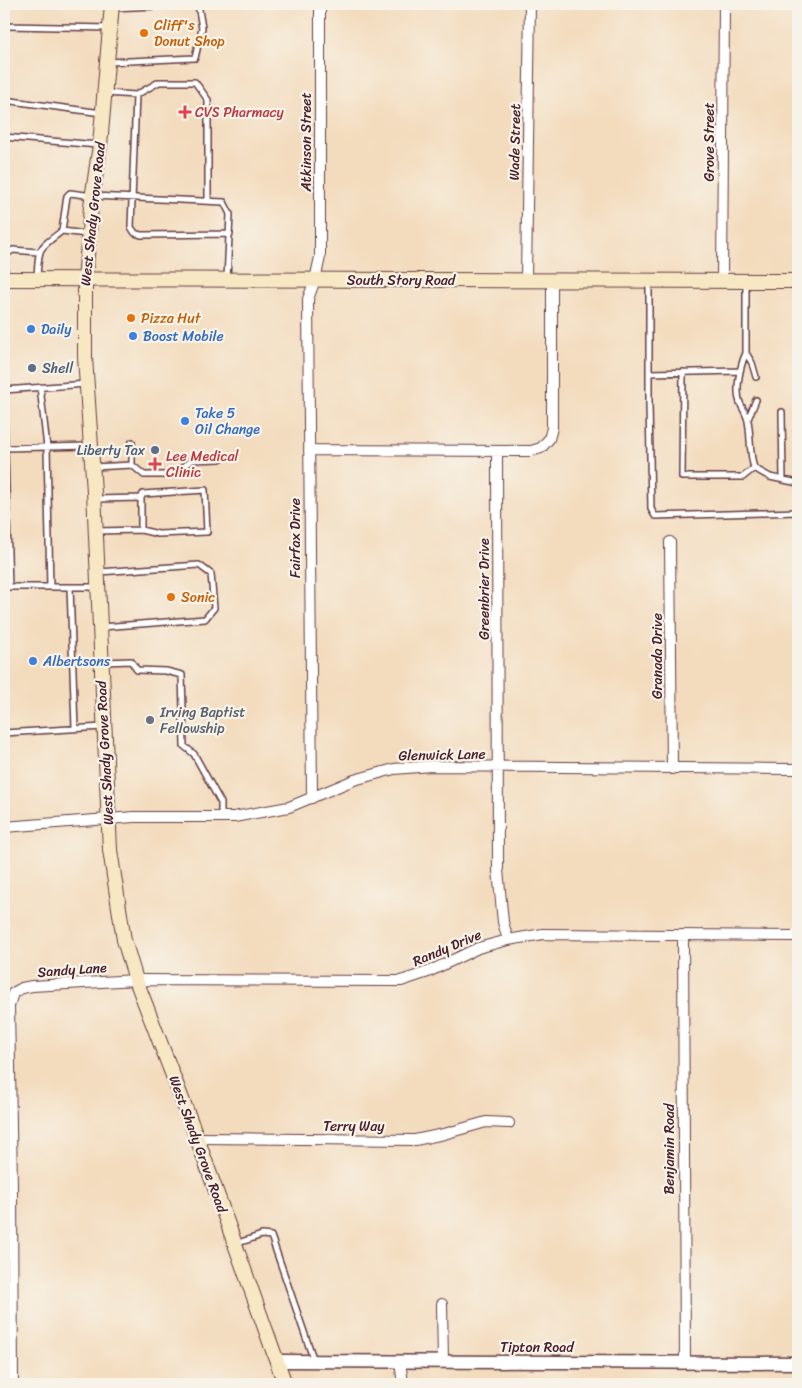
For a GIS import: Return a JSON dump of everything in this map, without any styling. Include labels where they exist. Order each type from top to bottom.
[{"type":"main road","name":"West Shady Grove Road","points":[[112,6],[100,145],[85,281],[85,357],[95,499],[99,627],[111,857],[124,940],[136,980],[197,1138],[285,1384]]},
{"type":"main road","name":"South Story Road","points":[[4,280],[798,281]]},
{"type":"street","name":"Atkinson Street","points":[[315,280],[320,257],[320,4]]},
{"type":"street","name":"Wade Street","points":[[526,280],[530,4]]},
{"type":"street","name":"Grove Street","points":[[722,281],[724,4]]},
{"type":"street","name":"Fairfax Drive","points":[[312,798],[308,299],[315,280]]},
{"type":"street","points":[[308,450],[497,452],[532,451],[541,448],[549,439],[552,428],[552,280]]},
{"type":"street","name":"Greenbrier Drive","points":[[497,452],[500,898],[503,922],[508,940]]},
{"type":"street","name":"Granada Drive","points":[[670,542],[672,769]]},
{"type":"street","name":"Glenwick Lane","points":[[4,827],[108,819],[221,817],[264,812],[289,807],[354,780],[394,769],[431,766],[798,769]]},
{"type":"street","name":"Randy Drive","points":[[136,980],[401,981],[428,972],[478,948],[508,940],[543,934],[798,936]]},
{"type":"street","name":"Benjamin Road","points":[[683,936],[685,1363]]},
{"type":"street","name":"Sandy Lane","points":[[13,1384],[9,1006],[13,993],[22,988],[136,980]]},
{"type":"street","name":"Terry Way","points":[[197,1138],[415,1140],[486,1122],[509,1123]]},
{"type":"street","points":[[442,1304],[443,1362]]},
{"type":"street","name":"Tipton Road","points":[[277,1361],[798,1363]]},
{"type":"street","points":[[400,1362],[403,1384]]},
{"type":"lane","points":[[108,62],[195,58],[202,28],[198,4],[112,6]]},
{"type":"lane","points":[[4,23],[8,26],[111,28]]},
{"type":"lane","points":[[105,93],[136,95],[159,82],[195,82],[208,100],[208,201]]},
{"type":"lane","points":[[136,95],[130,227],[135,233],[141,235],[230,234]]},
{"type":"lane","points":[[4,100],[103,113]]},
{"type":"lane","points":[[4,137],[100,145]]},
{"type":"lane","points":[[62,231],[67,196],[70,193],[93,196],[224,202],[230,214],[227,280]]},
{"type":"lane","points":[[37,280],[38,252],[51,239],[62,231],[89,234]]},
{"type":"lane","points":[[4,280],[6,254],[13,250],[38,252]]},
{"type":"lane","points":[[649,281],[651,509],[655,516],[798,512]]},
{"type":"lane","points":[[746,281],[746,353],[741,364],[739,401],[748,419],[750,454],[754,468],[770,477],[798,483]]},
{"type":"lane","points":[[746,353],[752,363],[756,377]]},
{"type":"lane","points":[[649,373],[740,371]]},
{"type":"lane","points":[[683,372],[682,477],[743,477],[754,468]]},
{"type":"lane","points":[[4,390],[87,384]]},
{"type":"lane","points":[[40,387],[47,447],[50,587]]},
{"type":"lane","points":[[748,419],[756,400]]},
{"type":"lane","points":[[782,412],[782,480]]},
{"type":"lane","points":[[4,420],[6,587],[98,587]]},
{"type":"lane","points":[[132,442],[132,465]]},
{"type":"lane","points":[[4,448],[91,446]]},
{"type":"lane","points":[[93,467],[132,465],[144,475],[175,475],[191,460],[220,460]]},
{"type":"lane","points":[[96,531],[140,530],[158,534],[207,532],[205,490],[143,494],[141,498],[140,530]]},
{"type":"lane","points":[[95,499],[141,498]]},
{"type":"lane","points":[[97,572],[199,565],[212,574],[214,608],[205,619],[99,627]]},
{"type":"lane","points":[[70,587],[75,728]]},
{"type":"lane","points":[[101,662],[130,662],[137,670],[166,671],[182,675],[184,746],[194,754],[219,798],[221,817]]},
{"type":"lane","points":[[4,733],[104,727]]},
{"type":"lane","points":[[235,1244],[262,1235],[271,1236],[315,1361]]},
{"type":"place","name":"Cliff's Donut Shop","points":[[144,33]]},
{"type":"place","name":"CVS Pharmacy","points":[[185,112]]},
{"type":"place","name":"Pizza Hut","points":[[131,318]]},
{"type":"place","name":"Daily","points":[[31,329]]},
{"type":"place","name":"Boost Mobile","points":[[133,336]]},
{"type":"place","name":"Shell","points":[[32,368]]},
{"type":"place","name":"Take 5 Oil Change","points":[[185,421]]},
{"type":"place","name":"Liberty Tax","points":[[155,450]]},
{"type":"place","name":"Lee Medical Clinic","points":[[155,464]]},
{"type":"place","name":"Sonic","points":[[171,597]]},
{"type":"place","name":"Albertsons","points":[[33,661]]},
{"type":"place","name":"Irving Baptist Fellowship","points":[[150,720]]}]
